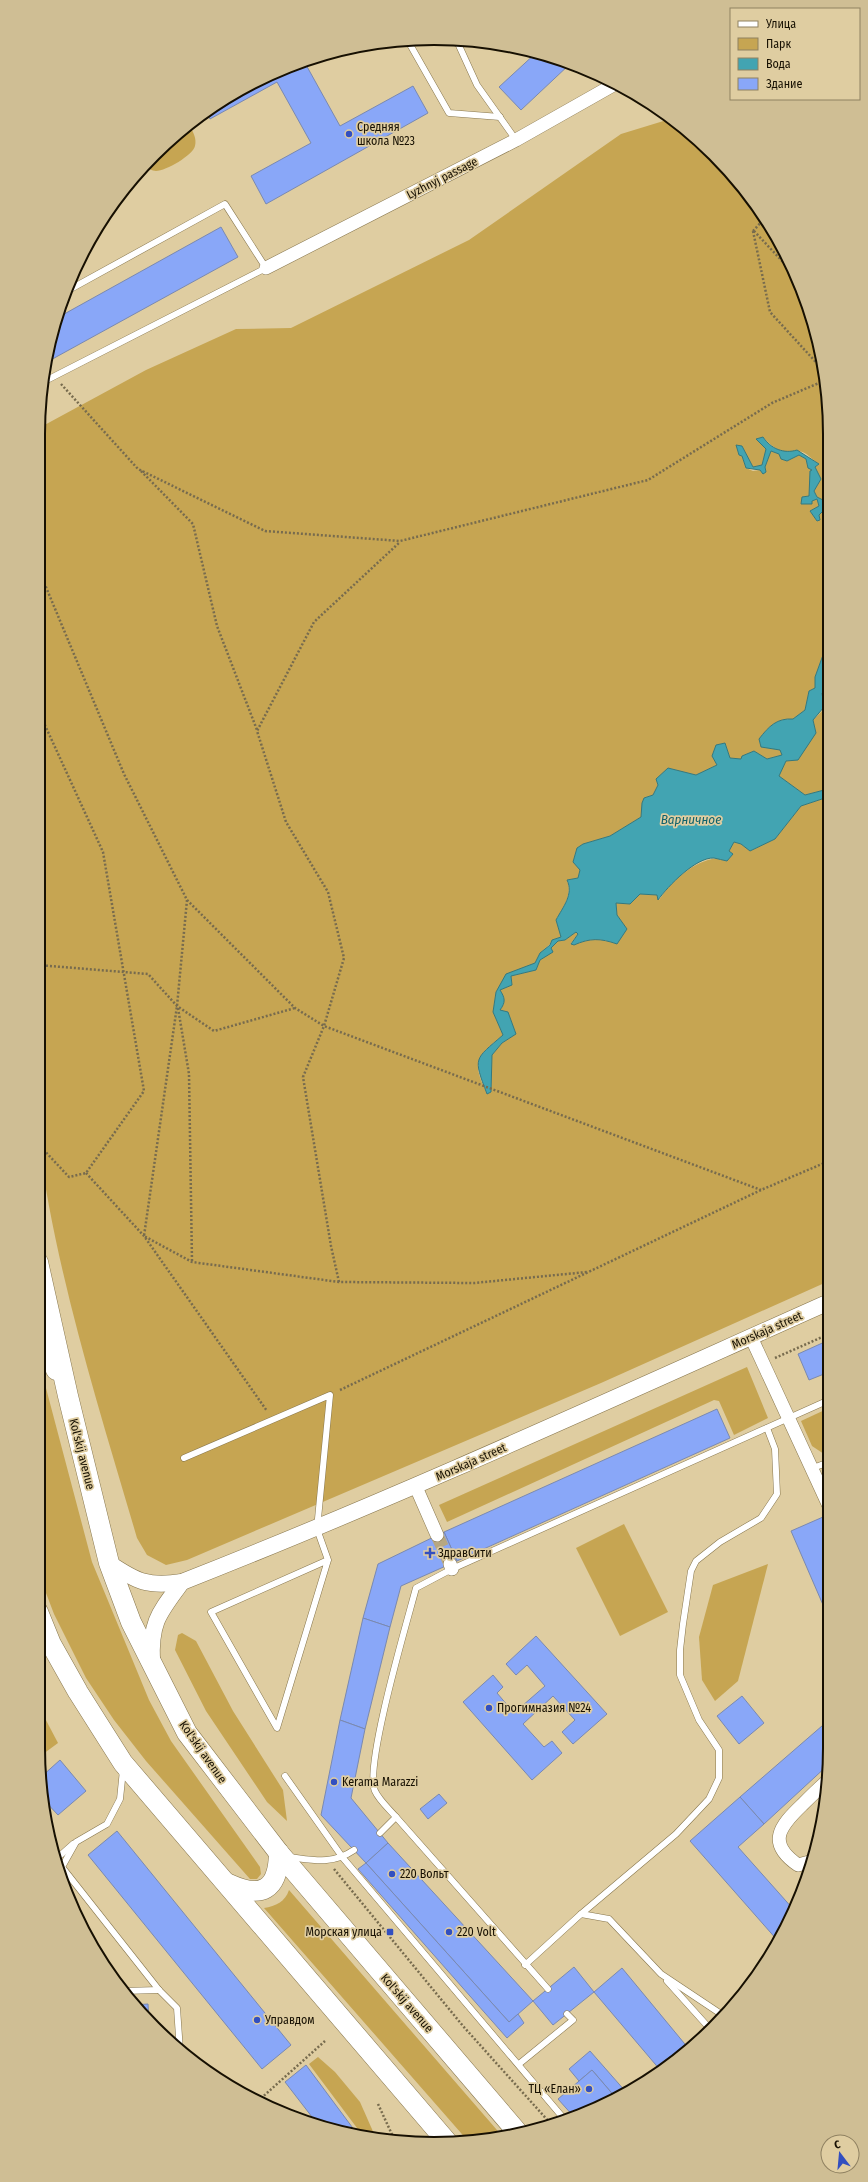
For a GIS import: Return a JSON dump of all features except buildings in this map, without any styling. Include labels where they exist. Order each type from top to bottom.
[{"type":"main road","name":"Kol'skij avenue","points":[[45,1293],[68,1396],[109,1563],[131,1622],[187,1733],[280,1855],[515,2129]]},
{"type":"main road","points":[[45,1352],[51,1358],[68,1396]]},
{"type":"main road","points":[[45,1629],[51,1644],[78,1692],[123,1763],[229,1884],[443,2137]]},
{"type":"main road","points":[[229,1884],[243,1890],[254,1892],[263,1890],[274,1882],[280,1855]]},
{"type":"street","name":"Lyzhnyj passage","points":[[266,268],[516,140],[610,87]]},
{"type":"street","name":"Morskaja street","points":[[109,1563],[133,1579],[158,1586],[182,1582],[317,1529],[416,1487],[823,1305]]},
{"type":"street","points":[[751,1337],[823,1492]]},
{"type":"street","points":[[416,1487],[437,1535]]},
{"type":"street","points":[[152,1666],[152,1632],[157,1616],[182,1582]]},
{"type":"street","points":[[805,1863],[798,1865],[786,1856],[779,1840],[782,1825],[821,1787]]},
{"type":"lane","points":[[411,46],[449,113],[500,117]]},
{"type":"lane","points":[[459,46],[477,85],[516,140]]},
{"type":"lane","points":[[48,380],[266,268],[225,204],[74,287]]},
{"type":"lane","points":[[184,1458],[330,1395],[317,1529],[328,1560],[277,1728],[211,1612],[328,1560]]},
{"type":"lane","points":[[548,1989],[525,1965],[396,1818],[375,1790],[374,1768],[382,1718],[416,1588],[451,1566],[823,1403]]},
{"type":"lane","points":[[525,1965],[581,1914],[676,1834],[710,1799],[719,1778],[719,1750],[699,1720],[680,1675],[680,1650],[691,1571],[696,1561],[720,1542],[761,1518],[777,1494],[774,1449],[767,1428]]},
{"type":"lane","points":[[813,1468],[823,1464]]},
{"type":"lane","points":[[60,1856],[76,1842],[107,1824],[120,1799],[123,1763]]},
{"type":"lane","points":[[285,1776],[343,1858],[561,2115]]},
{"type":"lane","points":[[380,1833],[396,1818]]},
{"type":"lane","points":[[63,1865],[76,1842]]},
{"type":"lane","points":[[280,1855],[327,1861],[343,1858],[354,1850]]},
{"type":"lane","points":[[65,1871],[159,1990],[177,2008],[179,2041]]},
{"type":"lane","points":[[581,1914],[609,1919],[707,2025]]},
{"type":"lane","points":[[661,1974],[719,2012]]},
{"type":"lane","points":[[130,1991],[159,1990]]},
{"type":"lane","points":[[519,2064],[573,2020],[567,2014]]},
{"type":"path","points":[[753,231],[760,223]]},
{"type":"path","points":[[753,231],[783,263]]},
{"type":"path","points":[[753,231],[770,312],[817,363]]},
{"type":"path","points":[[55,377],[138,469],[193,524],[217,626],[257,731],[286,822],[328,892],[344,958],[324,1026],[303,1077],[331,1246],[339,1282]]},
{"type":"path","points":[[138,469],[265,532],[400,541],[648,480],[772,403],[820,383]]},
{"type":"path","points":[[257,731],[314,622],[400,541]]},
{"type":"path","points":[[45,585],[124,774],[187,900],[295,1008],[324,1026],[761,1190]]},
{"type":"path","points":[[45,725],[103,852],[144,1091],[86,1173],[69,1177],[45,1150]]},
{"type":"path","points":[[144,1236],[177,1006],[187,900]]},
{"type":"path","points":[[45,966],[148,974],[177,1006],[214,1031],[295,1008]]},
{"type":"path","points":[[177,1006],[189,1074],[192,1262]]},
{"type":"path","points":[[330,1395],[761,1190],[823,1164]]},
{"type":"path","points":[[86,1173],[144,1236],[273,1420]]},
{"type":"path","points":[[144,1236],[192,1262],[339,1282],[474,1283],[587,1272]]},
{"type":"path","points":[[764,1364],[823,1337]]},
{"type":"path","points":[[327,1861],[463,2026],[547,2120]]},
{"type":"path","points":[[262,2097],[325,2041]]},
{"type":"path","points":[[378,2104],[392,2135]]},
{"type":"green space","points":[[665,121],[671,125],[709,159],[743,197],[771,240],[793,285],[810,333],[820,383],[823,434],[823,500],[817,497],[814,491],[821,479],[815,467],[819,464],[806,454],[801,451],[785,453],[771,445],[763,437],[756,439],[766,449],[762,465],[753,467],[742,446],[736,445],[739,455],[742,456],[746,468],[753,471],[760,470],[763,473],[766,472],[765,467],[771,451],[779,454],[781,459],[787,461],[799,455],[806,459],[808,468],[811,468],[809,496],[803,497],[801,504],[812,504],[812,501],[817,499],[819,506],[810,511],[817,521],[820,520],[819,515],[823,512],[823,655],[815,677],[815,688],[809,691],[805,710],[793,719],[778,721],[766,730],[759,739],[761,747],[781,750],[782,755],[767,759],[754,751],[742,756],[741,759],[730,758],[725,743],[716,745],[712,756],[717,765],[696,775],[668,768],[656,779],[658,785],[653,795],[644,798],[641,817],[610,836],[583,844],[577,848],[573,862],[580,870],[578,878],[567,880],[569,885],[568,895],[556,920],[561,937],[552,940],[550,944],[540,953],[535,963],[506,975],[496,992],[493,1012],[503,1035],[482,1054],[478,1066],[479,1074],[487,1094],[491,1092],[492,1055],[502,1043],[516,1034],[508,1012],[500,1010],[504,1000],[500,990],[512,985],[511,976],[536,970],[540,960],[552,952],[551,948],[558,941],[565,940],[576,932],[578,934],[571,943],[574,945],[590,940],[605,941],[617,944],[627,929],[617,915],[616,903],[630,904],[640,894],[657,895],[659,900],[675,880],[689,869],[704,861],[712,859],[727,861],[733,854],[729,851],[734,842],[741,844],[750,851],[775,839],[801,806],[823,799],[823,1284],[601,1383],[187,1560],[166,1565],[147,1555],[137,1538],[93,1389],[67,1289],[45,1182],[45,425],[146,370],[236,329],[291,328],[469,240],[621,134]]},
{"type":"green space","points":[[192,130],[195,138],[195,146],[193,150],[178,162],[166,168],[156,171],[150,169],[159,159]]},
{"type":"green space","points":[[822,693],[823,790],[805,795],[779,776],[786,761],[798,759],[816,733],[813,720],[822,711]]},
{"type":"green space","points":[[747,1367],[768,1418],[734,1435],[719,1401],[714,1400],[447,1522],[439,1505]]},
{"type":"green space","points":[[45,1384],[92,1562],[149,1700],[171,1741],[260,1867],[261,1874],[257,1879],[250,1879],[146,1761],[114,1720],[86,1678],[54,1614],[45,1590]]},
{"type":"green space","points":[[823,1411],[823,1453],[812,1446],[801,1421]]},
{"type":"green space","points":[[624,1524],[668,1612],[620,1636],[576,1548]]},
{"type":"green space","points":[[768,1564],[738,1681],[715,1701],[702,1680],[699,1637],[713,1585]]},
{"type":"green space","points":[[182,1633],[196,1641],[233,1711],[283,1790],[287,1821],[267,1802],[206,1711],[175,1650],[178,1635]]},
{"type":"green space","points":[[45,1718],[58,1743],[45,1752]]},
{"type":"green space","points":[[289,1890],[499,2132],[463,2136],[264,1908],[280,1903]]},
{"type":"green space","points":[[318,2057],[335,2072],[360,2102],[373,2132],[359,2130],[309,2064]]},
{"type":"water","points":[[763,437],[770,445],[778,450],[797,450],[819,464],[815,467],[821,479],[814,491],[817,497],[823,500],[823,512],[819,515],[820,520],[817,521],[810,511],[819,506],[817,499],[812,501],[812,504],[801,504],[802,497],[809,496],[810,471],[812,470],[808,468],[806,459],[799,455],[787,461],[781,459],[779,454],[771,451],[765,467],[766,472],[763,474],[760,470],[746,468],[742,456],[739,455],[736,445],[742,446],[753,467],[762,465],[766,449],[756,439]]},
{"type":"water","name":"Варничное","points":[[823,655],[823,708],[813,720],[816,733],[798,760],[786,761],[779,776],[805,795],[823,790],[823,799],[801,806],[775,839],[750,851],[741,844],[734,842],[729,851],[733,854],[727,861],[714,858],[699,862],[675,880],[658,900],[657,895],[640,894],[630,904],[616,903],[617,915],[627,929],[617,944],[605,941],[590,940],[574,945],[571,944],[578,934],[576,932],[565,940],[558,941],[551,948],[553,952],[540,960],[536,970],[511,976],[512,985],[500,990],[504,1000],[500,1010],[508,1012],[516,1034],[502,1043],[492,1055],[491,1092],[487,1094],[478,1066],[479,1060],[486,1050],[503,1035],[493,1012],[496,992],[506,974],[535,963],[540,953],[550,945],[552,940],[561,937],[556,920],[567,900],[569,885],[567,880],[578,878],[580,870],[573,862],[577,848],[583,844],[610,836],[641,817],[644,798],[653,795],[658,785],[656,779],[668,768],[696,775],[717,765],[712,756],[716,745],[725,743],[730,758],[741,759],[742,756],[754,751],[767,759],[782,755],[780,750],[761,747],[759,739],[766,730],[778,721],[793,719],[805,710],[809,691],[815,688],[815,677]]},
{"type":"tunnel","points":[[437,1535],[450,1564]]},
{"type":"place","name":"Средняя школа №23","points":[[349,134]]},
{"type":"place","name":"ЗдравСити","points":[[430,1553]]},
{"type":"place","name":"Прогимназия №24","points":[[489,1708]]},
{"type":"place","name":"Kerama Marazzi","points":[[334,1782]]},
{"type":"place","name":"220 Вольт","points":[[392,1874]]},
{"type":"place","name":"Морская улица","points":[[390,1932]]},
{"type":"place","name":"220 Volt","points":[[449,1932]]},
{"type":"place","name":"Управдом","points":[[257,2020]]},
{"type":"place","name":"ТЦ «Елан»","points":[[589,2089]]}]
